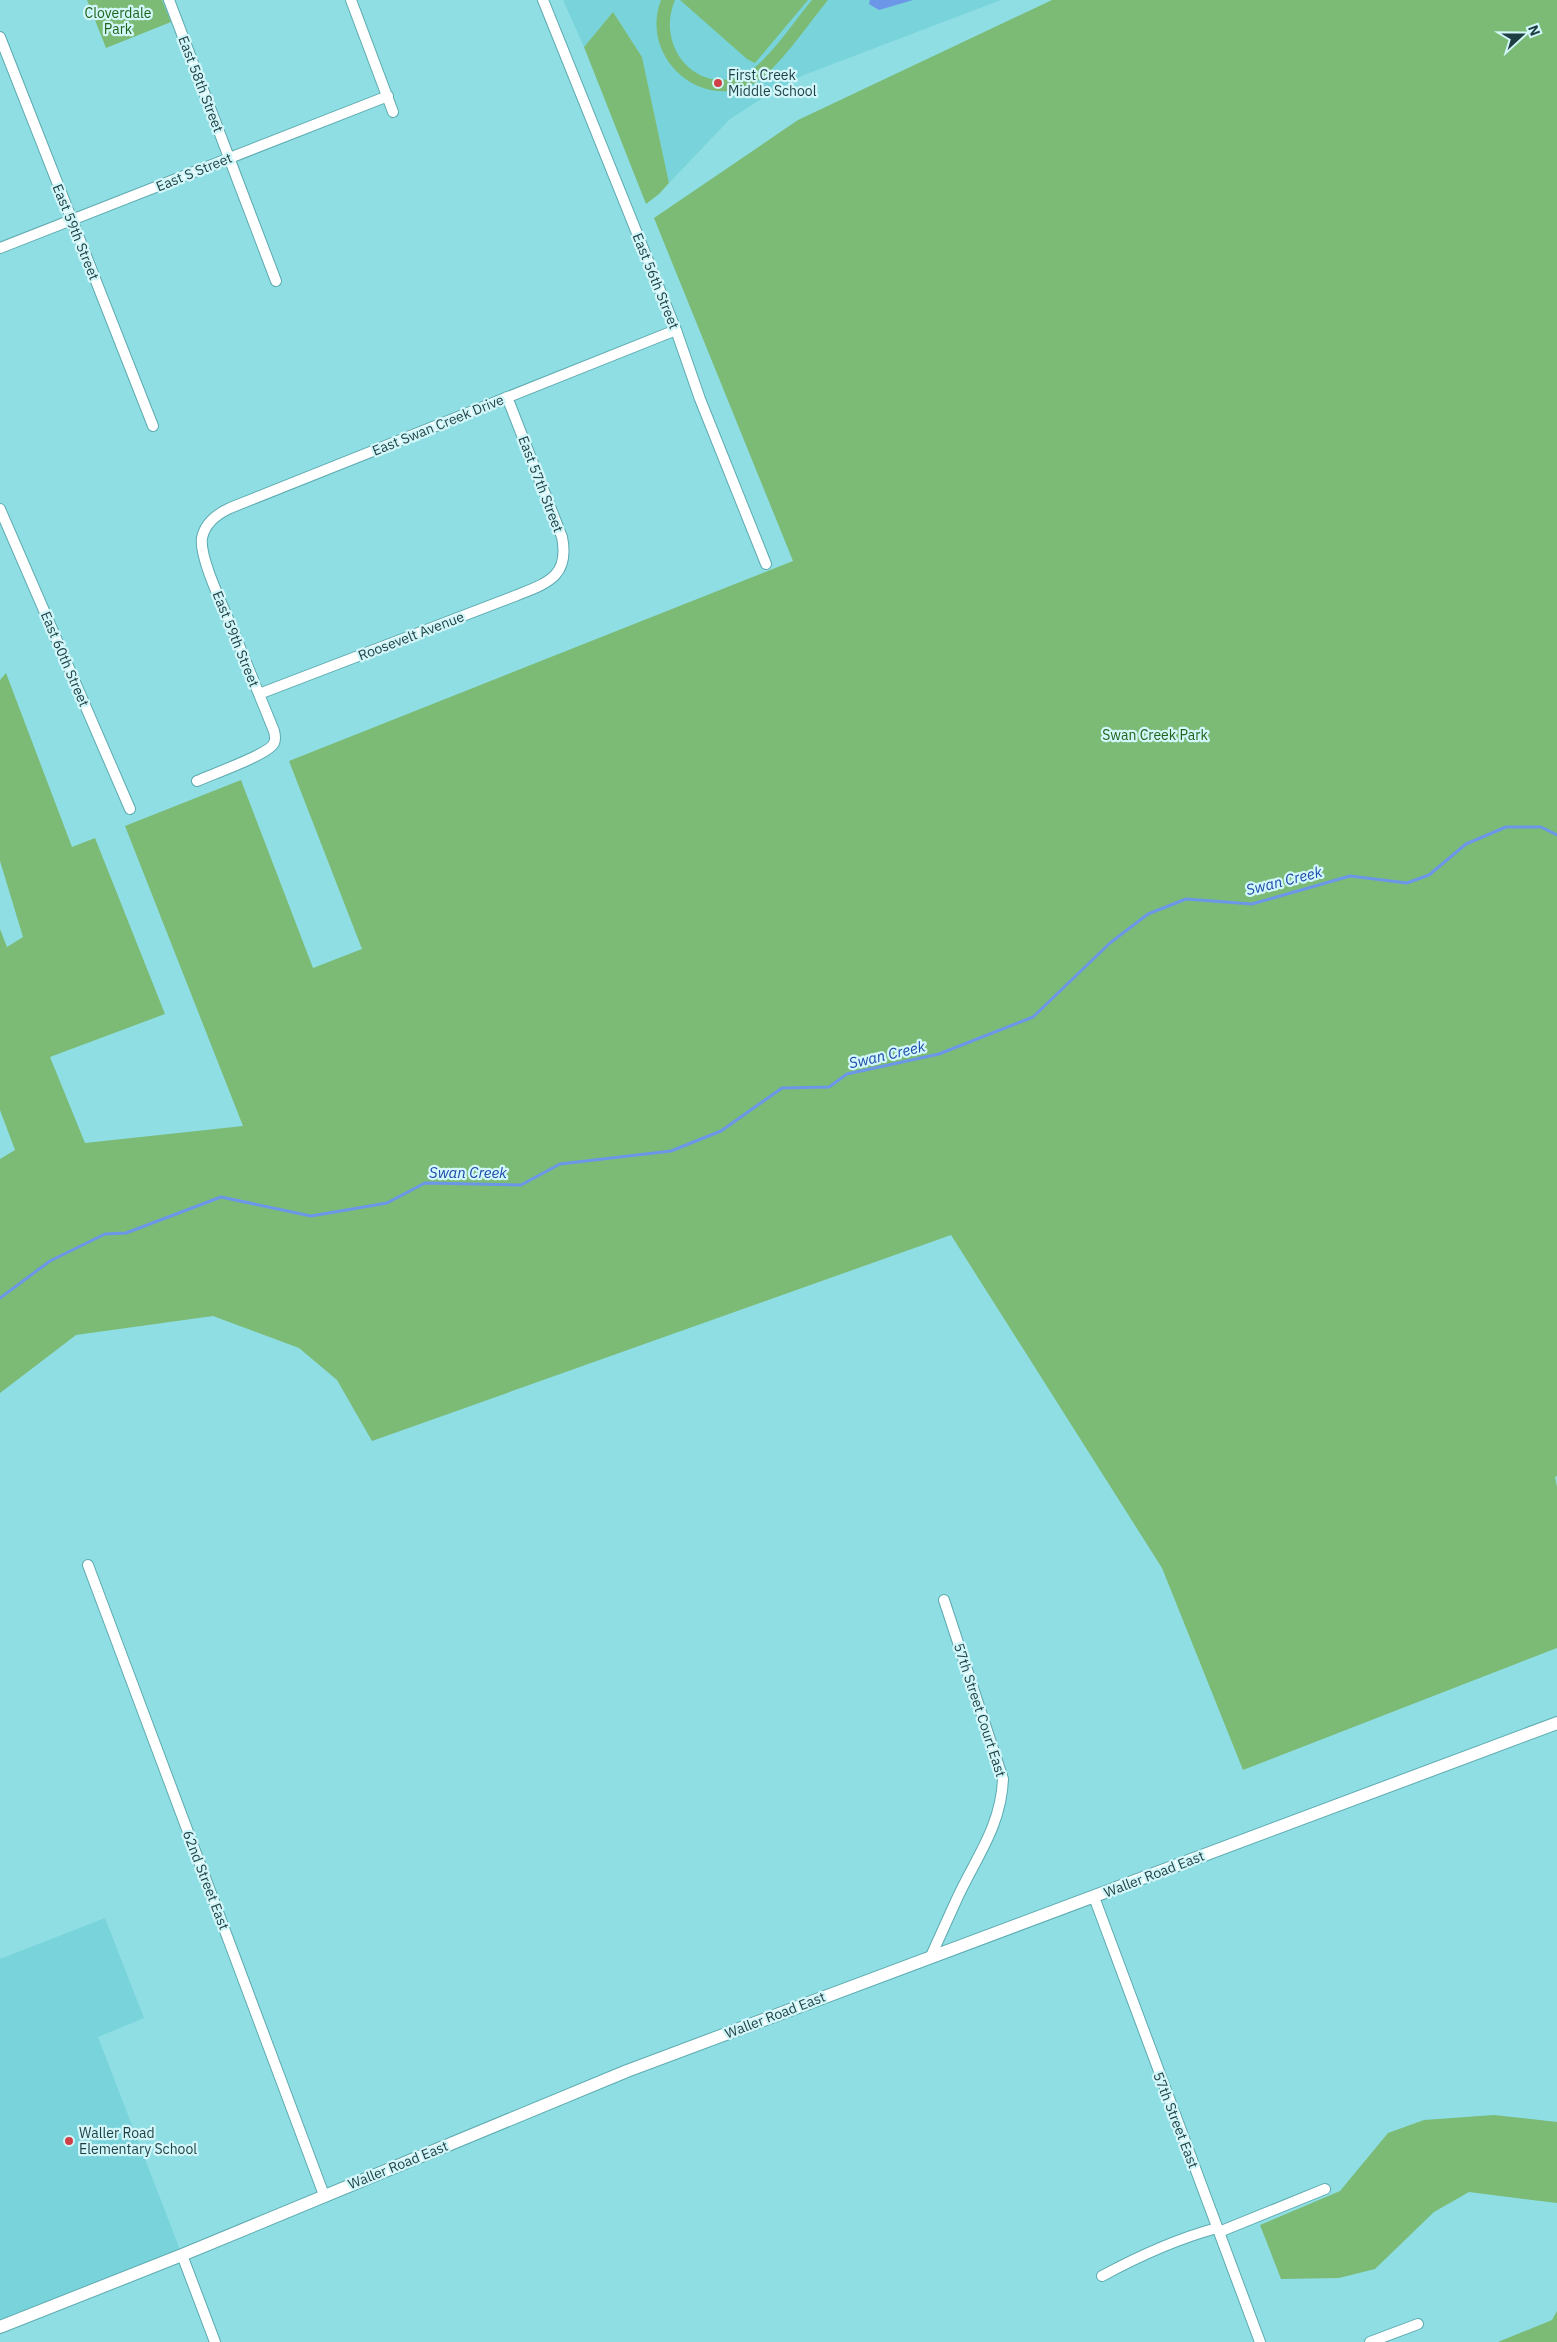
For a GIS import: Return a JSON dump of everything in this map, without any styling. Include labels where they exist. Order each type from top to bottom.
[{"type":"street","name":"East 58th Street","points":[[169,0],[276,281]]},
{"type":"street","points":[[352,0],[393,112]]},
{"type":"street","name":"East 56th Street","points":[[543,0],[676,330],[700,398],[766,564]]},
{"type":"street","name":"East 59th Street","points":[[0,36],[153,426]]},
{"type":"street","name":"East S Street","points":[[0,248],[388,96]]},
{"type":"street","name":"East Swan Creek Drive","points":[[206,528],[216,516],[230,508],[676,330]]},
{"type":"street","name":"East 57th Street","points":[[507,397],[562,537],[565,555],[559,571]]},
{"type":"street","name":"East 60th Street","points":[[0,509],[130,809]]},
{"type":"street","name":"East 59th Street","points":[[197,780],[256,756],[270,748],[275,742],[275,737],[259,694],[215,588],[204,556],[202,540],[206,528]]},
{"type":"street","name":"Roosevelt Avenue","points":[[259,694],[515,596],[544,583],[559,571]]},
{"type":"street","name":"62nd Street East","points":[[88,1565],[324,2195]]},
{"type":"street","name":"57th Street Court East","points":[[931,1956],[955,1903],[995,1824],[1003,1799],[1003,1779],[944,1600]]},
{"type":"street","name":"Waller Road East","points":[[0,2327],[182,2255],[627,2071],[1557,1723]]},
{"type":"street","name":"57th Street East","points":[[1094,1897],[1260,2342]]},
{"type":"street","points":[[1102,2276],[1140,2256],[1190,2235],[1218,2230],[1325,2189]]},
{"type":"street","points":[[182,2255],[215,2342]]},
{"type":"street","points":[[1370,2342],[1418,2324]]},
{"type":"shaded area","name":"First Creek Middle School","points":[[563,0],[1001,0],[804,75],[772,92],[730,119],[669,183],[642,57],[613,12],[584,47]]},
{"type":"shaded area","points":[[870,0],[913,0],[879,10],[869,4]]},
{"type":"shaded area","name":"Waller Road Elementary School","points":[[105,1918],[144,2018],[98,2037],[182,2255],[0,2327],[0,1959]]},
{"type":"green space","name":"Cloverdale Park","points":[[87,0],[162,0],[171,22],[106,48]]},
{"type":"green space","points":[[661,0],[675,0],[670,18],[671,36],[676,52],[686,65],[699,74],[714,79],[731,79],[748,72],[756,66],[773,49],[812,0],[828,0],[793,45],[764,77],[755,83],[735,90],[714,91],[696,85],[679,74],[667,59],[659,41],[657,21]]},
{"type":"green space","points":[[680,0],[808,0],[755,63],[747,59]]},
{"type":"green space","name":"Swan Creek Park","points":[[1052,0],[1557,0],[1557,1476],[1555,1477],[1557,1487],[1557,1648],[1243,1770],[1162,1568],[951,1235],[372,1441],[337,1380],[299,1348],[213,1316],[76,1335],[0,1393],[0,1159],[15,1150],[0,1110],[0,929],[7,947],[23,937],[0,861],[0,680],[6,673],[72,847],[95,838],[165,1014],[50,1057],[85,1143],[243,1126],[125,826],[241,780],[313,968],[362,949],[289,761],[793,561],[654,218],[798,120]]},
{"type":"green space","points":[[613,12],[642,57],[669,183],[646,204],[584,47]]},
{"type":"green space","points":[[1494,2115],[1557,2122],[1557,2203],[1469,2192],[1434,2212],[1375,2269],[1339,2278],[1281,2279],[1260,2225],[1340,2191],[1388,2133],[1424,2120]]},
{"type":"green space","points":[[1557,2311],[1557,2342],[1498,2342],[1552,2320]]},
{"type":"waterway","name":"Swan Creek","points":[[0,1298],[50,1261],[105,1234],[126,1233],[221,1197],[311,1216],[387,1203],[425,1183],[521,1185],[560,1164],[671,1151],[721,1131],[782,1088],[829,1087],[847,1074],[939,1054],[1033,1017],[1110,943],[1148,914],[1186,899],[1252,904],[1350,876],[1407,883],[1429,875],[1466,844],[1506,827],[1541,827],[1557,835]]},
{"type":"place","name":"First Creek Middle School","points":[[718,83]]},
{"type":"place","name":"Waller Road Elementary School","points":[[69,2141]]}]
